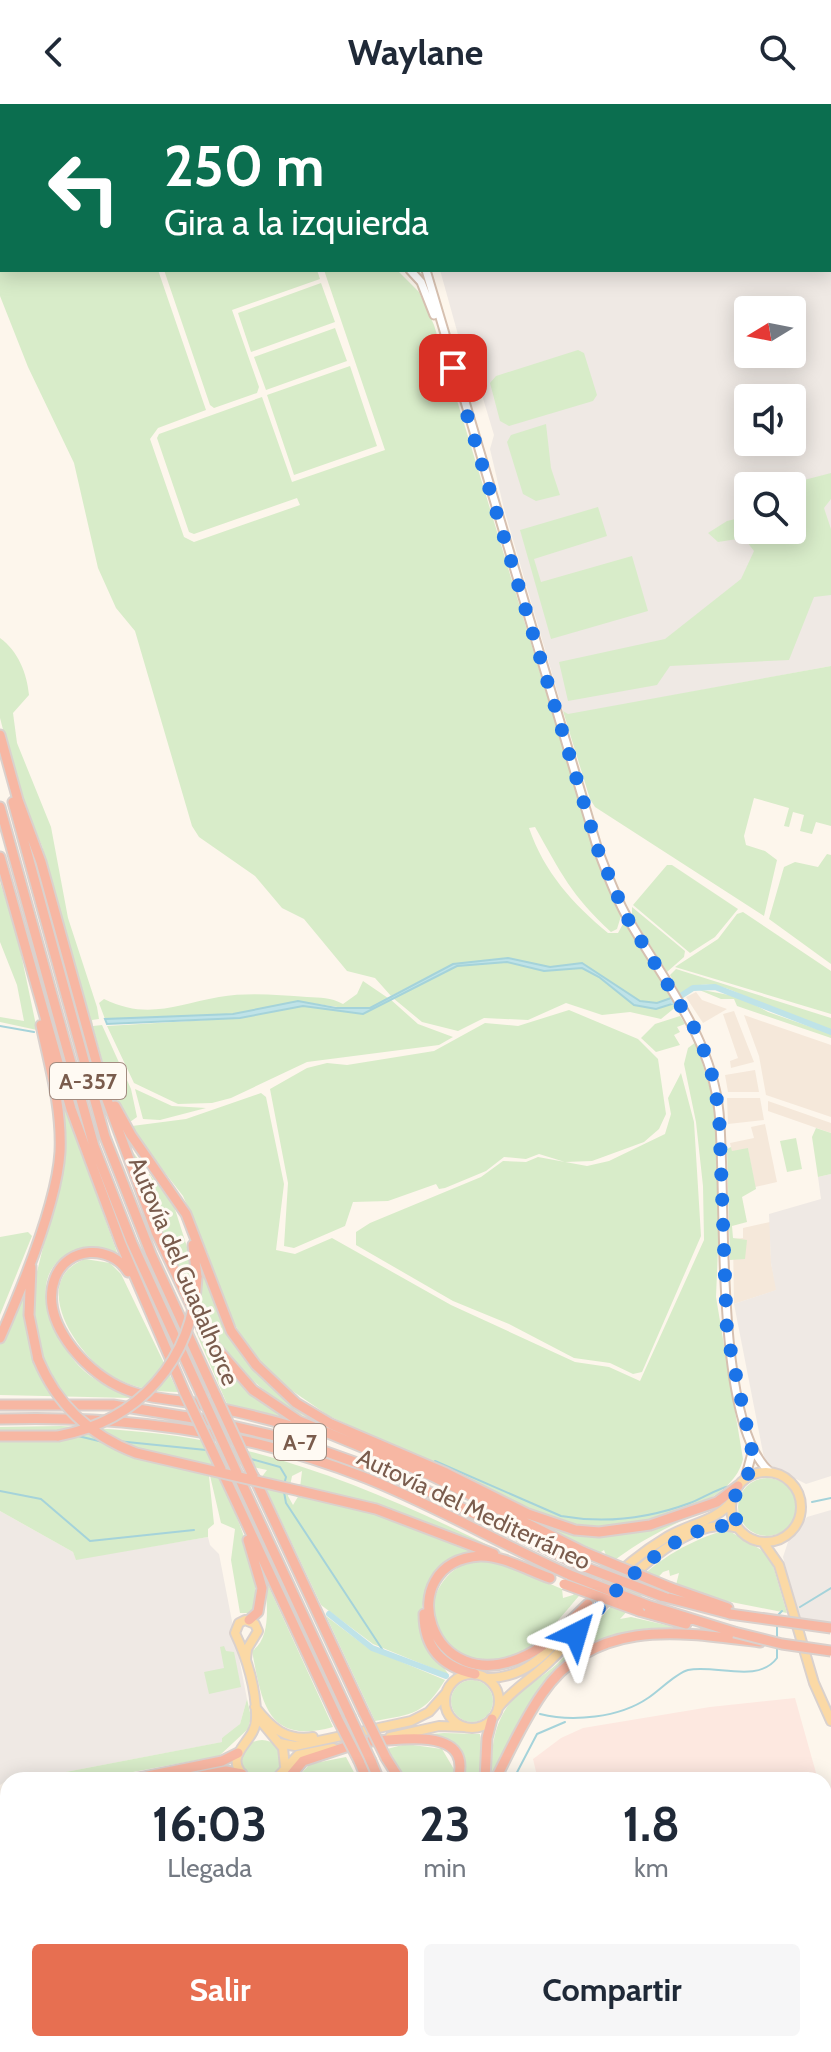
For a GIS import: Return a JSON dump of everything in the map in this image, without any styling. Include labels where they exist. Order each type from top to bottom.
[{"type":"highway","points":[[0,735],[18,800],[41,862],[101,1075],[156,1232],[192,1314],[219,1355],[277,1408],[299,1421],[389,1458],[584,1552],[729,1611],[797,1625],[831,1628]]},
{"type":"highway","name":"Autovía del Guadalhorce","points":[[0,754],[105,1137],[151,1254],[393,1772]]},
{"type":"highway","name":"Autovía del Guadalhorce","points":[[0,807],[94,1146],[132,1243],[376,1772]]},
{"type":"highway","points":[[0,857],[71,1109],[140,1291],[337,1718],[351,1742],[361,1772]]},
{"type":"highway","points":[[0,1338],[38,1236],[60,1154],[59,1114],[26,951]]},
{"type":"highway","points":[[101,1075],[131,1135],[192,1227],[218,1304],[242,1347],[296,1403],[331,1424],[446,1473],[528,1514],[575,1530],[599,1532],[650,1525],[717,1502],[741,1483]]},
{"type":"highway","points":[[0,1436],[58,1436],[86,1430],[122,1413],[161,1379],[189,1327],[197,1277],[194,1250],[180,1205]]},
{"type":"highway","points":[[38,1236],[28,1289],[32,1335],[38,1359],[59,1399],[82,1423],[111,1444],[136,1453],[376,1509],[431,1527],[550,1578]]},
{"type":"highway","points":[[140,1291],[125,1267],[104,1253],[92,1252],[72,1257],[55,1275],[52,1288],[57,1318],[78,1355],[95,1372],[134,1393],[253,1415],[389,1458]]},
{"type":"highway","name":"Autovía del Mediterráneo","points":[[0,1405],[113,1405],[206,1420],[293,1440],[405,1480],[577,1564],[661,1596],[729,1611]]},
{"type":"highway","name":"Autovía del Mediterráneo","points":[[0,1419],[113,1420],[250,1442],[364,1477],[567,1580],[643,1608],[735,1635],[831,1651]]},
{"type":"highway","points":[[235,1499],[262,1588],[258,1612],[249,1620]]},
{"type":"highway","points":[[475,1674],[445,1663],[428,1642],[423,1611],[433,1586],[454,1564],[484,1556],[550,1578],[567,1580]]},
{"type":"highway","points":[[433,1586],[428,1611],[431,1627],[449,1654],[474,1664],[492,1664],[526,1656],[548,1642],[588,1604]]},
{"type":"highway","points":[[499,1772],[543,1692],[574,1662],[601,1645],[655,1632],[735,1635]]},
{"type":"highway","points":[[485,1772],[487,1738],[492,1719]]},
{"type":"highway","points":[[371,1741],[416,1737],[441,1742],[453,1751],[459,1763],[458,1772]]},
{"type":"highway","points":[[289,1772],[303,1761],[351,1742]]},
{"type":"highway","points":[[168,1772],[222,1761],[238,1753]]},
{"type":"main road","points":[[412,272],[421,282],[445,343]]},
{"type":"main road","points":[[427,272],[445,343],[598,850],[626,916],[678,998],[704,1048],[719,1111],[727,1333],[752,1451],[770,1472],[787,1479],[799,1493],[799,1521],[787,1536],[780,1552],[779,1565]]},
{"type":"main road","points":[[249,1738],[276,1740],[295,1746],[411,1721],[429,1712],[458,1677],[475,1674],[486,1678],[510,1677],[531,1666],[588,1604],[645,1552],[669,1535],[714,1516],[732,1501],[752,1451]]},
{"type":"main road","points":[[741,1483],[770,1472]]},
{"type":"main road","points":[[732,1501],[738,1528]]},
{"type":"main road","points":[[283,1772],[298,1755],[351,1742],[371,1741],[439,1726],[480,1727],[551,1661],[646,1562],[716,1525],[738,1528],[770,1547],[779,1565],[814,1683],[831,1721]]},
{"type":"main road","points":[[762,1542],[787,1536]]},
{"type":"main road","points":[[244,1772],[238,1753],[249,1738],[256,1720],[237,1626],[249,1620],[257,1628],[246,1659]]},
{"type":"main road","points":[[240,1640],[252,1641]]},
{"type":"main road","points":[[486,1678],[496,1689],[498,1708]]},
{"type":"main road","points":[[446,1693],[447,1711],[464,1727]]},
{"type":"main road","points":[[255,1707],[271,1727],[292,1738],[366,1731]]},
{"type":"main road","points":[[255,1707],[261,1725],[285,1754],[285,1767]]},
{"type":"shaded area","points":[[441,272],[831,272],[831,666],[568,715],[563,711],[504,509],[490,449],[494,435],[479,385],[471,380],[474,365],[462,349]]},
{"type":"shaded area","points":[[696,992],[702,1000],[727,1009],[703,1023],[686,997]]},
{"type":"shaded area","points":[[734,1011],[754,1062],[731,1068],[730,1061],[738,1058],[723,1014]]},
{"type":"shaded area","points":[[744,1015],[831,1045],[831,1117],[766,1095],[759,1056]]},
{"type":"shaded area","points":[[755,1070],[759,1092],[728,1092],[725,1075]]},
{"type":"shaded area","points":[[727,1098],[760,1098],[764,1120],[728,1124]]},
{"type":"shaded area","points":[[768,1101],[831,1123],[831,1133],[768,1111]]},
{"type":"shaded area","points":[[765,1124],[777,1182],[755,1187],[748,1149],[732,1152],[730,1143],[754,1138],[751,1127]]},
{"type":"shaded area","points":[[831,1174],[831,1476],[806,1484],[765,1463],[734,1304],[776,1290],[771,1263],[769,1214],[821,1199],[818,1177]]},
{"type":"shaded area","points":[[770,1222],[771,1263],[777,1290],[734,1304],[733,1239],[743,1238],[743,1228]]},
{"type":"shaded area","points":[[831,1510],[831,1624],[801,1630],[783,1557],[788,1542],[807,1517]]},
{"type":"shaded area","points":[[0,1511],[73,1552],[76,1559],[208,1537],[210,1545],[219,1554],[247,1699],[240,1724],[233,1732],[222,1738],[223,1742],[66,1772],[0,1772]]},
{"type":"shaded area","points":[[795,1698],[816,1772],[536,1772],[533,1759],[561,1738],[583,1728],[710,1707]]},
{"type":"green space","points":[[0,272],[159,272],[206,410],[158,428],[150,439],[184,537],[194,542],[300,505],[297,498],[194,534],[189,532],[157,438],[159,434],[262,397],[292,482],[385,450],[325,272],[399,272],[419,292],[434,325],[599,866],[621,916],[617,929],[611,932],[576,895],[535,827],[529,828],[543,859],[561,886],[608,933],[618,933],[624,922],[673,999],[657,1003],[640,1001],[582,963],[550,967],[507,958],[453,964],[391,996],[375,978],[347,971],[304,919],[282,908],[255,876],[199,837],[192,826],[135,631],[116,608],[98,568],[74,463],[28,367],[0,296]]},
{"type":"green space","points":[[165,272],[318,272],[320,279],[232,310],[259,387],[257,393],[214,408],[210,405]]},
{"type":"green space","points":[[321,283],[335,322],[251,352],[238,313]]},
{"type":"green space","points":[[335,328],[347,361],[266,390],[254,357]]},
{"type":"green space","points":[[578,350],[584,353],[597,395],[593,401],[509,426],[500,421],[490,383],[496,376]]},
{"type":"green space","points":[[350,366],[377,446],[294,475],[267,395]]},
{"type":"green space","points":[[546,424],[551,468],[560,495],[536,501],[523,494],[507,442],[511,435]]},
{"type":"green space","points":[[831,473],[831,499],[824,508],[831,529],[831,595],[814,597],[789,660],[670,666],[657,685],[568,701],[559,662],[665,639],[741,579],[754,551],[749,544],[806,544],[806,480]]},
{"type":"green space","points":[[598,507],[607,536],[534,559],[541,582],[632,556],[648,611],[551,639],[520,530]]},
{"type":"green space","points":[[734,519],[734,540],[718,542],[708,533]]},
{"type":"green space","points":[[0,638],[17,656],[26,679],[29,695],[13,713],[17,743],[51,827],[68,918],[97,1007],[99,1019],[92,1020],[93,1026],[102,1025],[131,1089],[137,1117],[130,1122],[132,1126],[186,1119],[261,1093],[266,1097],[284,1184],[276,1250],[295,1254],[332,1238],[451,1305],[575,1362],[609,1367],[640,1381],[704,1240],[703,1186],[696,1122],[684,1064],[688,1048],[696,1042],[711,1092],[716,1125],[719,1224],[716,1297],[743,1459],[736,1476],[722,1490],[682,1512],[637,1524],[598,1529],[561,1523],[329,1416],[291,1390],[259,1362],[217,1293],[208,1254],[183,1196],[131,1129],[106,1074],[42,846],[20,794],[0,718]]},
{"type":"green space","points":[[831,666],[831,826],[816,822],[812,834],[800,831],[804,815],[793,812],[789,827],[784,826],[789,808],[754,798],[744,836],[746,845],[765,851],[777,860],[764,916],[595,807],[590,799],[563,711],[568,714]]},
{"type":"green space","points":[[827,854],[831,855],[831,964],[769,919],[784,867],[795,862],[818,867]]},
{"type":"green space","points":[[667,865],[672,865],[738,909],[715,937],[690,953],[633,905]]},
{"type":"green space","points":[[0,882],[16,930],[37,1030],[0,1022],[0,1017],[24,1021],[17,985],[0,942]]},
{"type":"green space","points":[[632,907],[685,951],[684,957],[667,972],[632,916]]},
{"type":"green space","points":[[743,912],[831,971],[831,1014],[675,967],[718,939],[737,914]]},
{"type":"green space","points":[[507,962],[544,971],[582,968],[606,979],[634,1003],[658,1008],[675,1003],[677,1006],[661,1019],[630,1012],[602,1015],[566,1003],[528,1020],[484,1018],[458,1031],[422,1022],[393,998],[457,966]]},
{"type":"green space","points":[[676,969],[831,1018],[831,1030],[779,1013],[715,985],[692,987],[680,994],[670,975]]},
{"type":"green space","points":[[363,981],[388,998],[370,1008],[357,1010],[298,1001],[233,1014],[105,1019],[99,1003],[104,999],[134,1009],[148,1010],[252,994],[325,998],[343,1004],[357,994]]},
{"type":"green space","points":[[697,989],[740,997],[768,1012],[831,1034],[831,1038],[737,1006],[734,999],[721,999]]},
{"type":"green space","points":[[390,999],[418,1024],[453,1037],[439,1045],[307,1062],[231,1098],[212,1103],[178,1104],[134,1083],[107,1026],[240,1018],[303,1006],[363,1014]]},
{"type":"green space","points":[[569,1010],[638,1039],[658,1059],[666,1114],[659,1129],[644,1142],[592,1161],[565,1162],[539,1154],[526,1159],[504,1157],[486,1171],[445,1188],[439,1189],[436,1184],[388,1201],[353,1202],[345,1226],[294,1248],[284,1246],[288,1183],[270,1089],[307,1068],[434,1051],[485,1023],[518,1026]]},
{"type":"green space","points":[[680,1016],[685,1024],[677,1027],[680,1032],[674,1035],[680,1045],[656,1052],[641,1038],[655,1024]]},
{"type":"green space","points":[[681,1073],[694,1122],[701,1236],[642,1372],[633,1374],[610,1363],[574,1358],[509,1324],[453,1301],[356,1245],[356,1232],[370,1223],[481,1177],[503,1161],[526,1162],[538,1157],[587,1166],[609,1161],[665,1134],[671,1114],[668,1098]]},
{"type":"green space","points":[[135,1089],[172,1106],[206,1108],[160,1120],[143,1119]]},
{"type":"green space","points":[[63,1101],[118,1255],[91,1249],[67,1255],[57,1262],[46,1284],[50,1317],[79,1366],[97,1381],[132,1398],[0,1395],[0,1344],[24,1285],[24,1319],[35,1360],[42,1357],[33,1315],[34,1284],[65,1158]]},
{"type":"green space","points":[[816,1128],[831,1133],[831,1174],[818,1177],[812,1137]]},
{"type":"green space","points":[[796,1138],[802,1169],[787,1172],[780,1141]]},
{"type":"green space","points":[[129,1147],[174,1206],[200,1288],[200,1263],[223,1321],[237,1345],[272,1385],[347,1435],[299,1414],[260,1387],[229,1356],[182,1281]]},
{"type":"green space","points":[[731,1147],[732,1151],[748,1148],[756,1189],[742,1197],[747,1222],[732,1226],[733,1238],[747,1240],[745,1259],[730,1260],[727,1149]]},
{"type":"green space","points":[[28,1232],[32,1236],[0,1315],[0,1237]]},
{"type":"green space","points":[[85,1259],[110,1263],[121,1274],[178,1392],[144,1388],[112,1376],[85,1353],[73,1336],[59,1301],[60,1284],[68,1270]]},
{"type":"green space","points":[[195,1330],[225,1372],[287,1418],[227,1404]]},
{"type":"green space","points":[[61,1426],[178,1436],[276,1459],[391,1500],[504,1553],[375,1505],[300,1488],[302,1471],[292,1476],[288,1496],[293,1505],[299,1495],[375,1514],[479,1553],[434,1577],[422,1606],[423,1639],[449,1675],[373,1644],[321,1605],[261,1478],[267,1470],[210,1458],[235,1512],[248,1551],[255,1590],[255,1609],[251,1613],[240,1613],[231,1560],[235,1529],[221,1523],[208,1467],[214,1524],[208,1529],[208,1537],[76,1560],[73,1552],[0,1511],[0,1441],[57,1440],[0,1434],[0,1427]]},
{"type":"green space","points":[[767,1478],[788,1486],[796,1507],[788,1528],[767,1536],[746,1528],[738,1507],[746,1486]]},
{"type":"green space","points":[[519,1514],[561,1530],[599,1535],[638,1532],[681,1521],[646,1539],[613,1562],[551,1628],[519,1653],[500,1659],[478,1660],[454,1653],[436,1628],[434,1603],[443,1581],[462,1565],[486,1561],[505,1565],[562,1589],[563,1598],[573,1595],[607,1558],[604,1550],[598,1554]]},
{"type":"green space","points":[[722,1531],[731,1532],[770,1555],[787,1613],[726,1601],[676,1585],[679,1573],[670,1576],[669,1570],[663,1572],[620,1619],[631,1617],[679,1628],[641,1629],[609,1637],[582,1650],[560,1668],[541,1690],[491,1772],[496,1732],[512,1701],[558,1663],[631,1586],[670,1555]]},
{"type":"green space","points":[[263,1574],[333,1727],[294,1730],[281,1725],[265,1703],[252,1651],[259,1645],[266,1627]]},
{"type":"green space","points":[[326,1616],[368,1648],[445,1680],[431,1700],[417,1711],[375,1721]]},
{"type":"green space","points":[[224,1646],[226,1651],[234,1652],[241,1687],[209,1694],[204,1672],[224,1668],[220,1647]]},
{"type":"green space","points":[[472,1680],[487,1686],[493,1701],[487,1716],[472,1722],[457,1716],[451,1701],[457,1686]]},
{"type":"green space","points":[[247,1699],[251,1717],[248,1729],[219,1756],[133,1772],[66,1772],[222,1742],[222,1738],[240,1724]]},
{"type":"green space","points":[[432,1734],[480,1734],[483,1762],[481,1772],[459,1772],[451,1746]]},
{"type":"green space","points":[[254,1741],[270,1741],[281,1752],[281,1768],[278,1772],[246,1772],[243,1768],[243,1752]]},
{"type":"green space","points":[[406,1744],[442,1749],[455,1772],[400,1772],[387,1749]]},
{"type":"green space","points":[[346,1757],[354,1772],[302,1772],[310,1764]]},
{"type":"water","points":[[508,958],[550,967],[582,963],[640,1001],[657,1003],[671,998],[675,1003],[656,1009],[634,1005],[599,977],[582,968],[544,971],[507,962],[457,966],[363,1014],[303,1006],[240,1018],[107,1024],[105,1019],[233,1014],[298,1001],[336,1008],[370,1008],[453,964]]},
{"type":"waterway","points":[[673,1001],[693,988],[715,987],[831,1032]]},
{"type":"waterway","points":[[0,1026],[34,1032]]},
{"type":"waterway","points":[[78,1436],[103,1442]]},
{"type":"waterway","points":[[117,1441],[206,1450]]},
{"type":"waterway","points":[[251,1459],[280,1467],[286,1477],[284,1485]]},
{"type":"waterway","points":[[435,1461],[561,1516],[578,1518],[610,1520],[658,1513],[730,1486]]},
{"type":"waterway","points":[[0,1491],[41,1499],[90,1541],[194,1530]]},
{"type":"waterway","points":[[284,1492],[286,1503],[384,1652]]},
{"type":"waterway","points":[[812,1502],[831,1498]]},
{"type":"waterway","points":[[800,1607],[831,1588]]},
{"type":"waterway","points":[[777,1616],[782,1611]]},
{"type":"waterway","points":[[329,1614],[372,1648],[446,1676]]},
{"type":"waterway","points":[[777,1622],[777,1640]]},
{"type":"waterway","points":[[540,1714],[566,1718],[610,1714],[636,1705],[688,1670],[748,1672],[769,1666],[777,1658],[777,1646]]},
{"type":"waterway","points":[[517,1772],[537,1734],[565,1722]]},
{"type":"route","points":[[453,368],[598,850],[626,916],[699,1036],[719,1111],[727,1333],[752,1451],[748,1475],[738,1486],[732,1501],[733,1520],[738,1528],[716,1525],[646,1562],[610,1595],[576,1634]]}]
